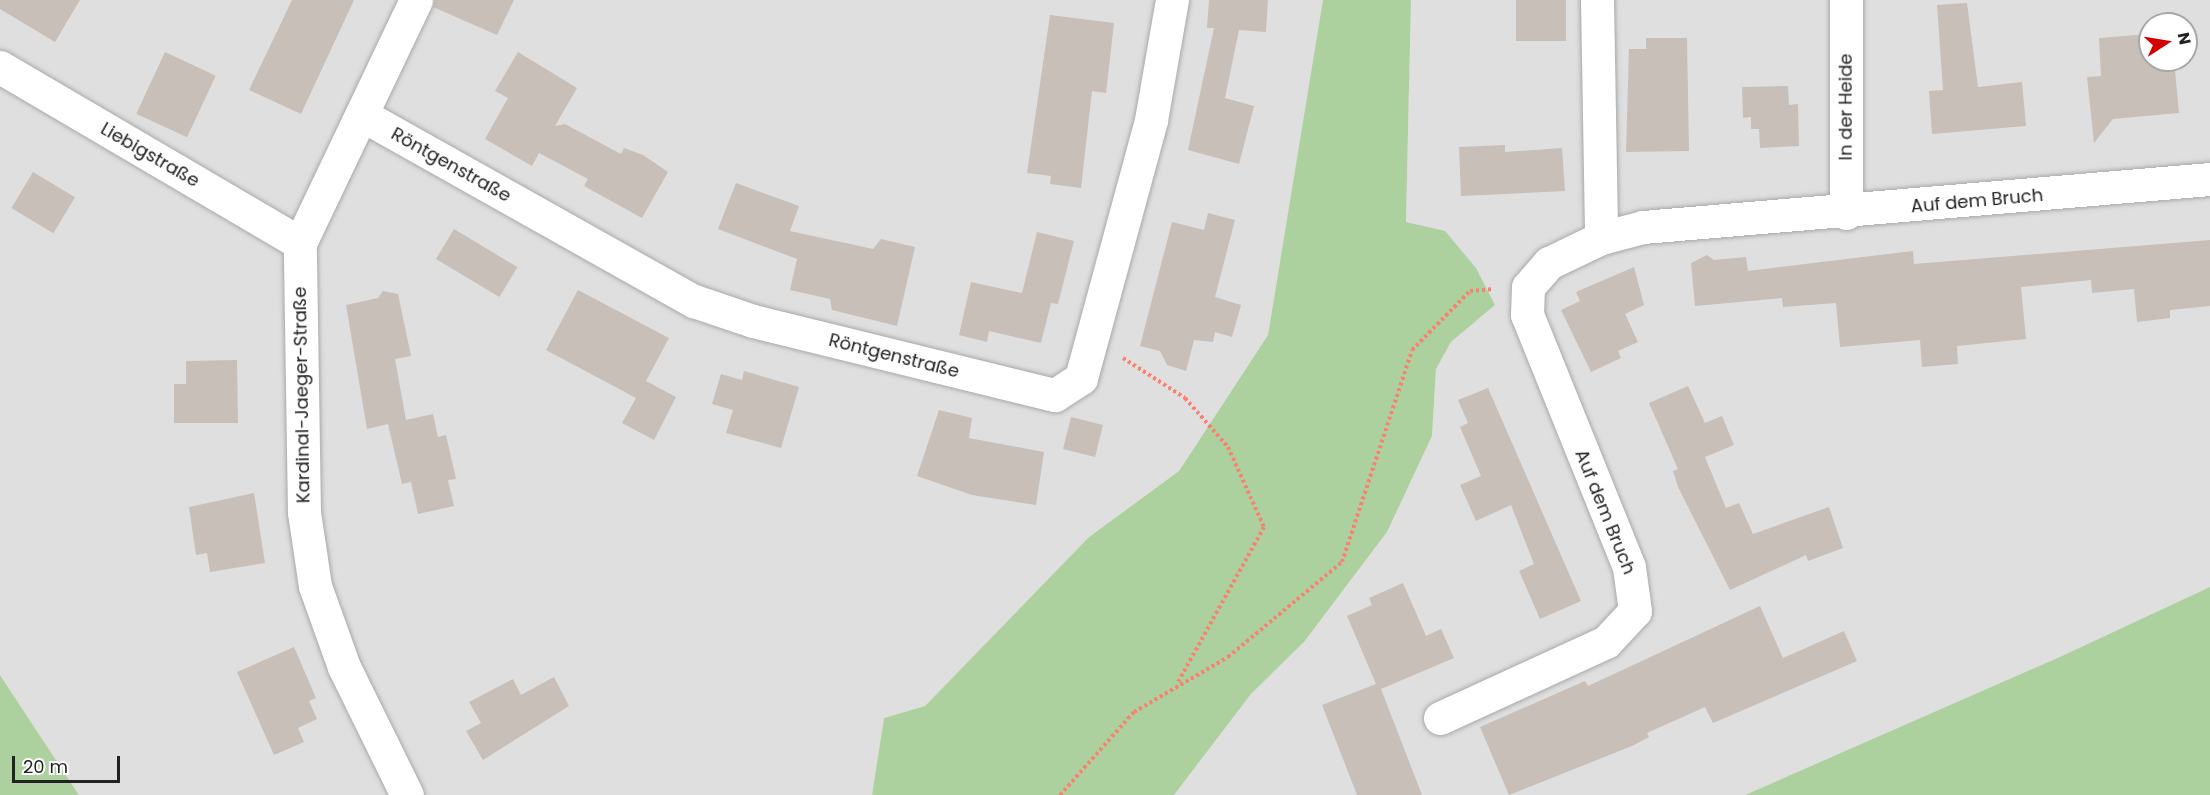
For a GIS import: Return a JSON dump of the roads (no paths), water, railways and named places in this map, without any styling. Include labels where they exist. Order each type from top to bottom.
[{"type":"street","name":"Kardinal-Jaeger-Straße","points":[[406,795],[344,667],[315,586],[304,513],[300,243],[416,0]]},
{"type":"street","name":"Röntgenstraße","points":[[362,116],[650,278],[753,321],[1055,395],[1082,378],[1151,120],[1172,0]]},
{"type":"street","points":[[1597,0],[1601,238]]},
{"type":"street","name":"In der Heide","points":[[1846,0],[1846,213]]},
{"type":"street","name":"Liebigstraße","points":[[0,67],[300,243]]},
{"type":"street","name":"Auf dem Bruch","points":[[1440,718],[1606,642],[1635,611],[1629,567],[1527,315],[1528,287],[1538,273],[1601,238],[1675,223],[1846,213],[2210,178]]}]
